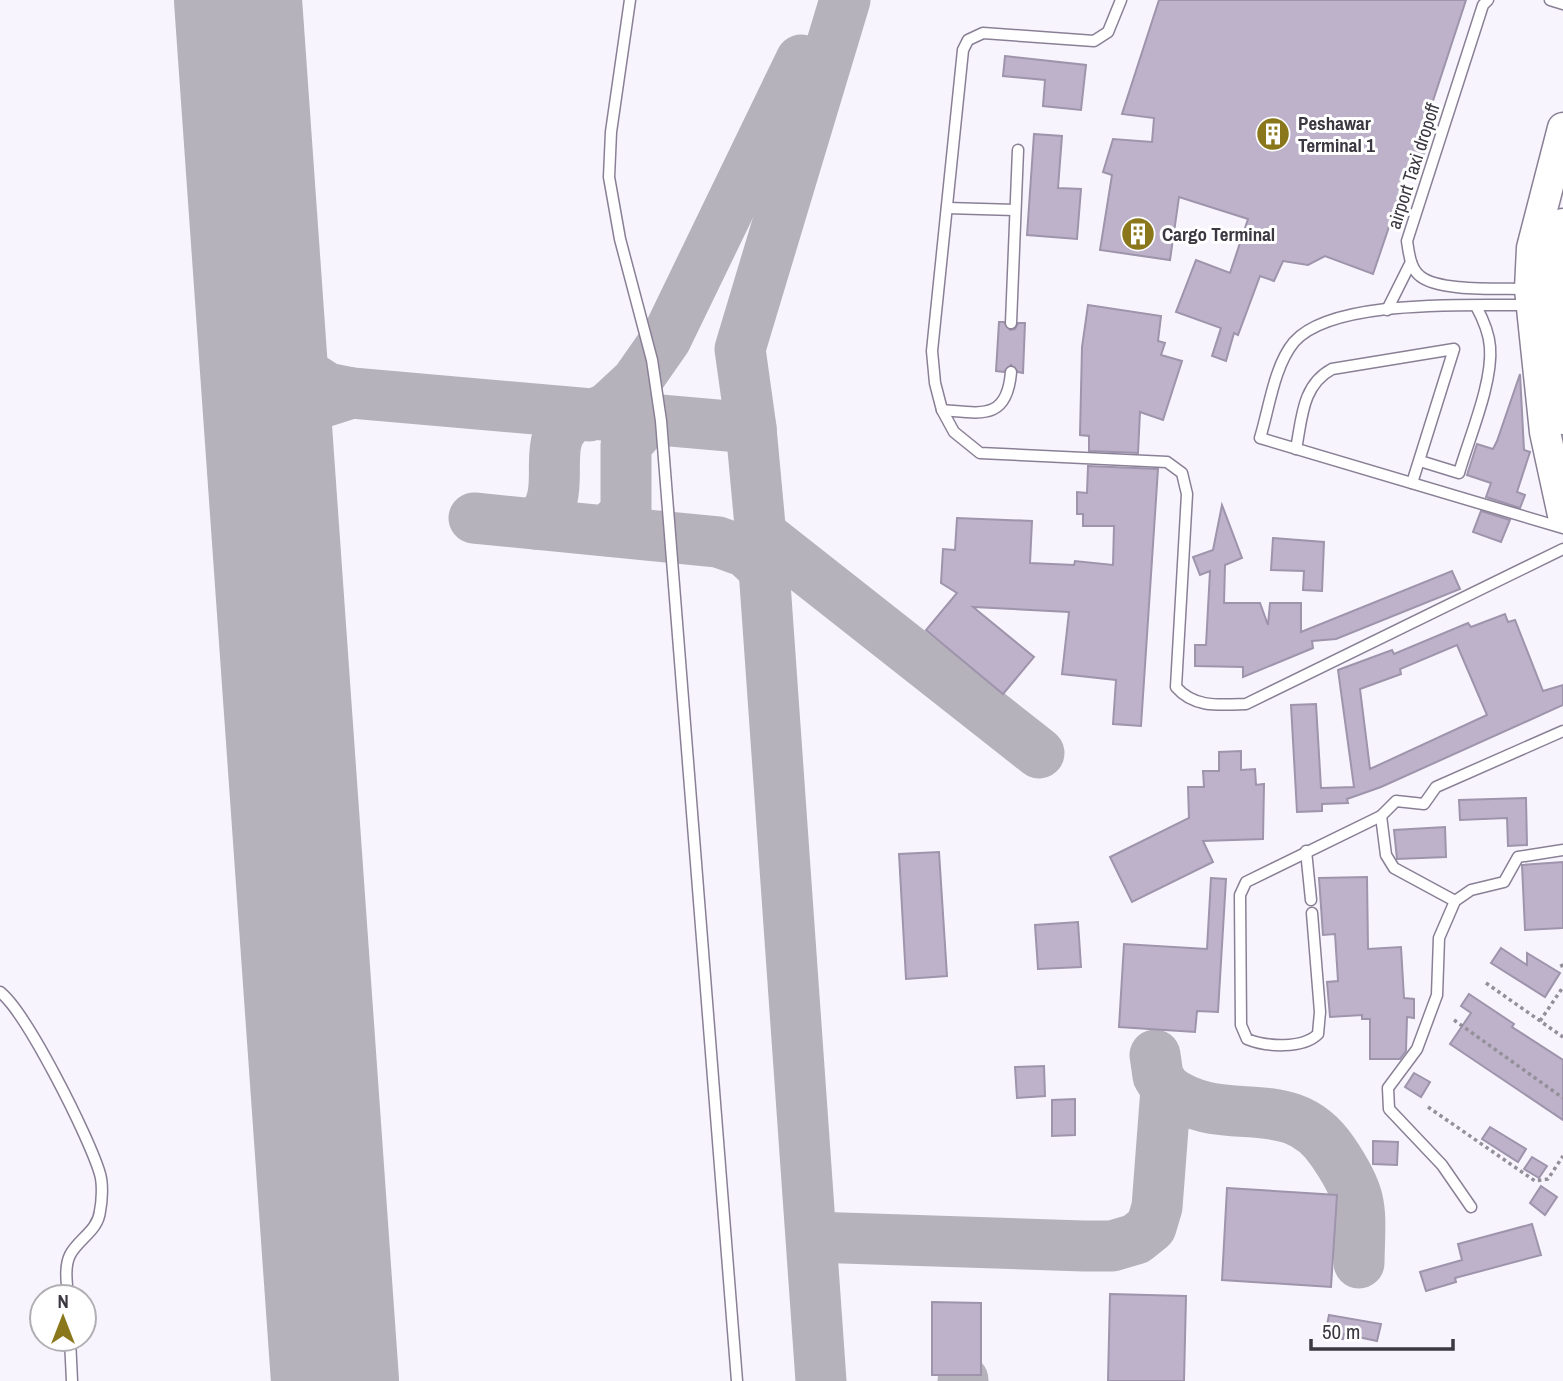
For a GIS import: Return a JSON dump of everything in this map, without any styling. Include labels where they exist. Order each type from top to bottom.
[{"type":"main road","points":[[1563,128],[1532,248],[1531,297],[1545,432],[1563,515]]},
{"type":"main road","points":[[1563,224],[1556,257],[1563,447]]},
{"type":"lane","points":[[630,0],[611,132],[609,177],[620,239],[652,360],[662,421],[737,1381]]},
{"type":"lane","points":[[1121,0],[1108,32],[1094,41],[983,33],[968,40],[963,50],[932,351],[935,383],[942,410],[954,432],[980,453],[1167,462],[1182,473],[1187,494],[1176,687],[1186,699],[1213,705],[1246,704],[1563,549]]},
{"type":"lane","name":"airport Taxi dropoff","points":[[1410,262],[1407,241],[1483,5],[1488,0]]},
{"type":"lane","points":[[1550,0],[1563,4]]},
{"type":"lane","points":[[1012,323],[1018,150]]},
{"type":"lane","points":[[947,208],[1015,210]]},
{"type":"lane","points":[[1410,262],[1419,276],[1439,285],[1531,297]]},
{"type":"lane","points":[[1387,310],[1410,262]]},
{"type":"lane","points":[[1531,297],[1476,306],[1387,310],[1336,317],[1314,327],[1294,342],[1283,361],[1260,438],[1563,529]]},
{"type":"lane","points":[[1420,461],[1459,473],[1486,379],[1491,350],[1489,334],[1476,306]]},
{"type":"lane","points":[[1296,449],[1307,395],[1319,376],[1332,369],[1454,349],[1412,484]]},
{"type":"lane","points":[[942,410],[993,411],[1002,404],[1009,392],[1011,372]]},
{"type":"lane","points":[[1312,913],[1320,1020],[1318,1034],[1299,1044],[1260,1043],[1247,1039],[1241,1025],[1242,888],[1251,878],[1381,816],[1396,801],[1424,804],[1436,787],[1563,732]]},
{"type":"lane","points":[[1381,816],[1386,855],[1394,868],[1454,901]]},
{"type":"lane","points":[[1471,1207],[1442,1165],[1389,1109],[1388,1088],[1417,1049],[1437,995],[1440,937],[1454,901],[1471,890],[1504,882],[1518,857],[1563,850]]},
{"type":"lane","points":[[1306,851],[1311,900]]},
{"type":"lane","points":[[0,992],[29,1030],[88,1141],[102,1178],[100,1214],[92,1231],[70,1255],[67,1283]]},
{"type":"lane","points":[[71,1353],[72,1381]]},
{"type":"path","points":[[1486,983],[1563,1037]]},
{"type":"path","points":[[1540,1021],[1563,986]]},
{"type":"path","points":[[1454,1020],[1563,1098]]},
{"type":"path","points":[[1428,1107],[1535,1181],[1548,1179],[1563,1156]]},
{"type":"building","name":"Peshawar Terminal 1","points":[[1159,0],[1466,0],[1430,110],[1438,112],[1422,159],[1413,156],[1373,274],[1325,256],[1308,265],[1283,261],[1274,281],[1260,276],[1238,335],[1234,333],[1226,361],[1212,356],[1221,328],[1176,312],[1196,260],[1230,273],[1248,219],[1179,197],[1170,260],[1100,250],[1112,175],[1103,172],[1113,139],[1152,142],[1154,118],[1122,114]]},
{"type":"building","points":[[1005,56],[1086,65],[1081,110],[1043,106],[1045,80],[1003,76]]},
{"type":"building","points":[[1034,134],[1062,136],[1058,188],[1081,189],[1077,239],[1027,235]]},
{"type":"building","points":[[1088,305],[1161,316],[1158,341],[1165,343],[1161,355],[1182,361],[1163,420],[1140,412],[1138,453],[1089,451],[1089,436],[1080,435],[1082,347]]},
{"type":"building","points":[[999,322],[1004,322],[1010,330],[1015,329],[1018,323],[1025,323],[1023,373],[1011,365],[1004,372],[996,371]]},
{"type":"building","points":[[1520,374],[1524,450],[1530,452],[1517,492],[1525,495],[1520,508],[1486,497],[1491,483],[1467,475],[1477,444],[1493,449]]},
{"type":"building","points":[[1088,466],[1158,469],[1141,726],[1113,724],[1116,680],[1062,674],[1069,612],[973,607],[1034,657],[1003,694],[926,630],[957,593],[941,583],[943,549],[955,550],[957,518],[1032,521],[1030,563],[1074,565],[1075,561],[1113,565],[1114,526],[1083,526],[1083,514],[1077,514],[1077,492],[1087,493]]},
{"type":"building","points":[[1222,505],[1242,558],[1225,565],[1224,603],[1260,603],[1268,625],[1270,603],[1301,603],[1301,632],[1452,571],[1460,589],[1336,639],[1312,641],[1313,648],[1243,677],[1243,667],[1195,666],[1195,645],[1206,645],[1210,571],[1200,575],[1193,557],[1213,550]]},
{"type":"building","points":[[1481,511],[1510,520],[1501,542],[1473,532]]},
{"type":"building","points":[[1273,538],[1324,542],[1322,591],[1303,590],[1304,571],[1271,570]]},
{"type":"building","points":[[1505,614],[1508,622],[1515,620],[1543,691],[1563,685],[1563,705],[1381,787],[1347,799],[1348,803],[1322,804],[1322,811],[1297,812],[1291,705],[1316,704],[1321,788],[1354,787],[1338,670],[1392,650],[1394,654],[1468,623],[1471,627]],"holes":[[[1457,645],[1487,715],[1370,769],[1360,689],[1401,674],[1400,669]]]},
{"type":"building","points":[[1241,751],[1241,770],[1255,769],[1256,785],[1264,784],[1263,839],[1203,841],[1213,862],[1132,902],[1110,857],[1189,818],[1188,787],[1204,787],[1203,771],[1219,771],[1219,752]]},
{"type":"building","points":[[1526,798],[1527,845],[1508,846],[1507,818],[1460,820],[1459,800]]},
{"type":"building","points":[[1445,827],[1446,857],[1397,859],[1394,830]]},
{"type":"building","points":[[939,852],[947,976],[906,979],[899,854]]},
{"type":"building","points":[[1563,862],[1563,928],[1525,930],[1522,865]]},
{"type":"building","points":[[1367,877],[1368,949],[1401,947],[1404,998],[1414,999],[1414,1018],[1407,1017],[1406,1051],[1400,1059],[1370,1059],[1370,1019],[1362,1019],[1362,1015],[1330,1017],[1327,982],[1338,981],[1335,934],[1323,935],[1319,878]]},
{"type":"building","points":[[1211,878],[1226,879],[1218,1012],[1197,1011],[1195,1032],[1119,1027],[1124,944],[1207,949]]},
{"type":"building","points":[[1078,922],[1081,967],[1038,969],[1035,925]]},
{"type":"building","points":[[1501,948],[1527,965],[1527,953],[1560,973],[1545,997],[1491,963]]},
{"type":"building","points":[[1469,994],[1514,1024],[1512,1027],[1563,1060],[1563,1120],[1450,1044],[1471,1013],[1461,1006]]},
{"type":"building","points":[[1044,1066],[1045,1096],[1017,1098],[1015,1067]]},
{"type":"building","points":[[1414,1073],[1430,1082],[1421,1097],[1405,1087]]},
{"type":"building","points":[[1075,1099],[1075,1135],[1052,1136],[1052,1100]]},
{"type":"building","points":[[1490,1127],[1526,1149],[1518,1162],[1482,1139]]},
{"type":"building","points":[[1373,1141],[1398,1142],[1397,1165],[1373,1164]]},
{"type":"building","points":[[1532,1157],[1547,1166],[1539,1178],[1524,1169]]},
{"type":"building","points":[[1541,1186],[1557,1197],[1545,1215],[1530,1203]]},
{"type":"building","points":[[1227,1188],[1337,1195],[1331,1287],[1222,1280]]},
{"type":"building","points":[[1532,1224],[1541,1255],[1455,1278],[1456,1282],[1426,1291],[1420,1272],[1462,1260],[1458,1244]]},
{"type":"building","points":[[1110,1294],[1186,1296],[1184,1381],[1108,1381]]},
{"type":"building","points":[[932,1302],[981,1303],[981,1375],[932,1375]]},
{"type":"building","points":[[1329,1315],[1381,1324],[1377,1341],[1344,1334],[1343,1339],[1325,1335]]},
{"type":"taxiway","points":[[821,1381],[764,569],[751,428],[740,349],[845,0]]},
{"type":"taxiway","points":[[589,416],[608,408],[636,382],[666,339],[801,60]]},
{"type":"taxiway","points":[[262,346],[327,388],[352,393],[751,428]]},
{"type":"taxiway","points":[[267,428],[286,414],[352,393]]},
{"type":"taxiway","points":[[536,524],[547,511],[553,497],[558,438],[565,425],[578,415]]},
{"type":"taxiway","points":[[608,531],[626,512],[626,445],[648,420]]},
{"type":"taxiway","points":[[474,518],[718,542],[746,552],[764,569]]},
{"type":"taxiway","points":[[761,534],[1039,753]]},
{"type":"taxiway","points":[[812,1237],[1084,1246],[1112,1246],[1136,1239],[1151,1227],[1157,1207],[1166,1089],[1158,1076],[1155,1055]]},
{"type":"taxiway","points":[[1166,1089],[1188,1102],[1211,1108],[1276,1115],[1297,1120],[1316,1132],[1333,1152],[1356,1193],[1360,1216],[1359,1263]]},
{"type":"runway","points":[[238,0],[335,1381]]},
{"type":"place","name":"Peshawar Terminal 1","points":[[1273,134]]},
{"type":"place","name":"Cargo Terminal","points":[[1138,234]]}]
